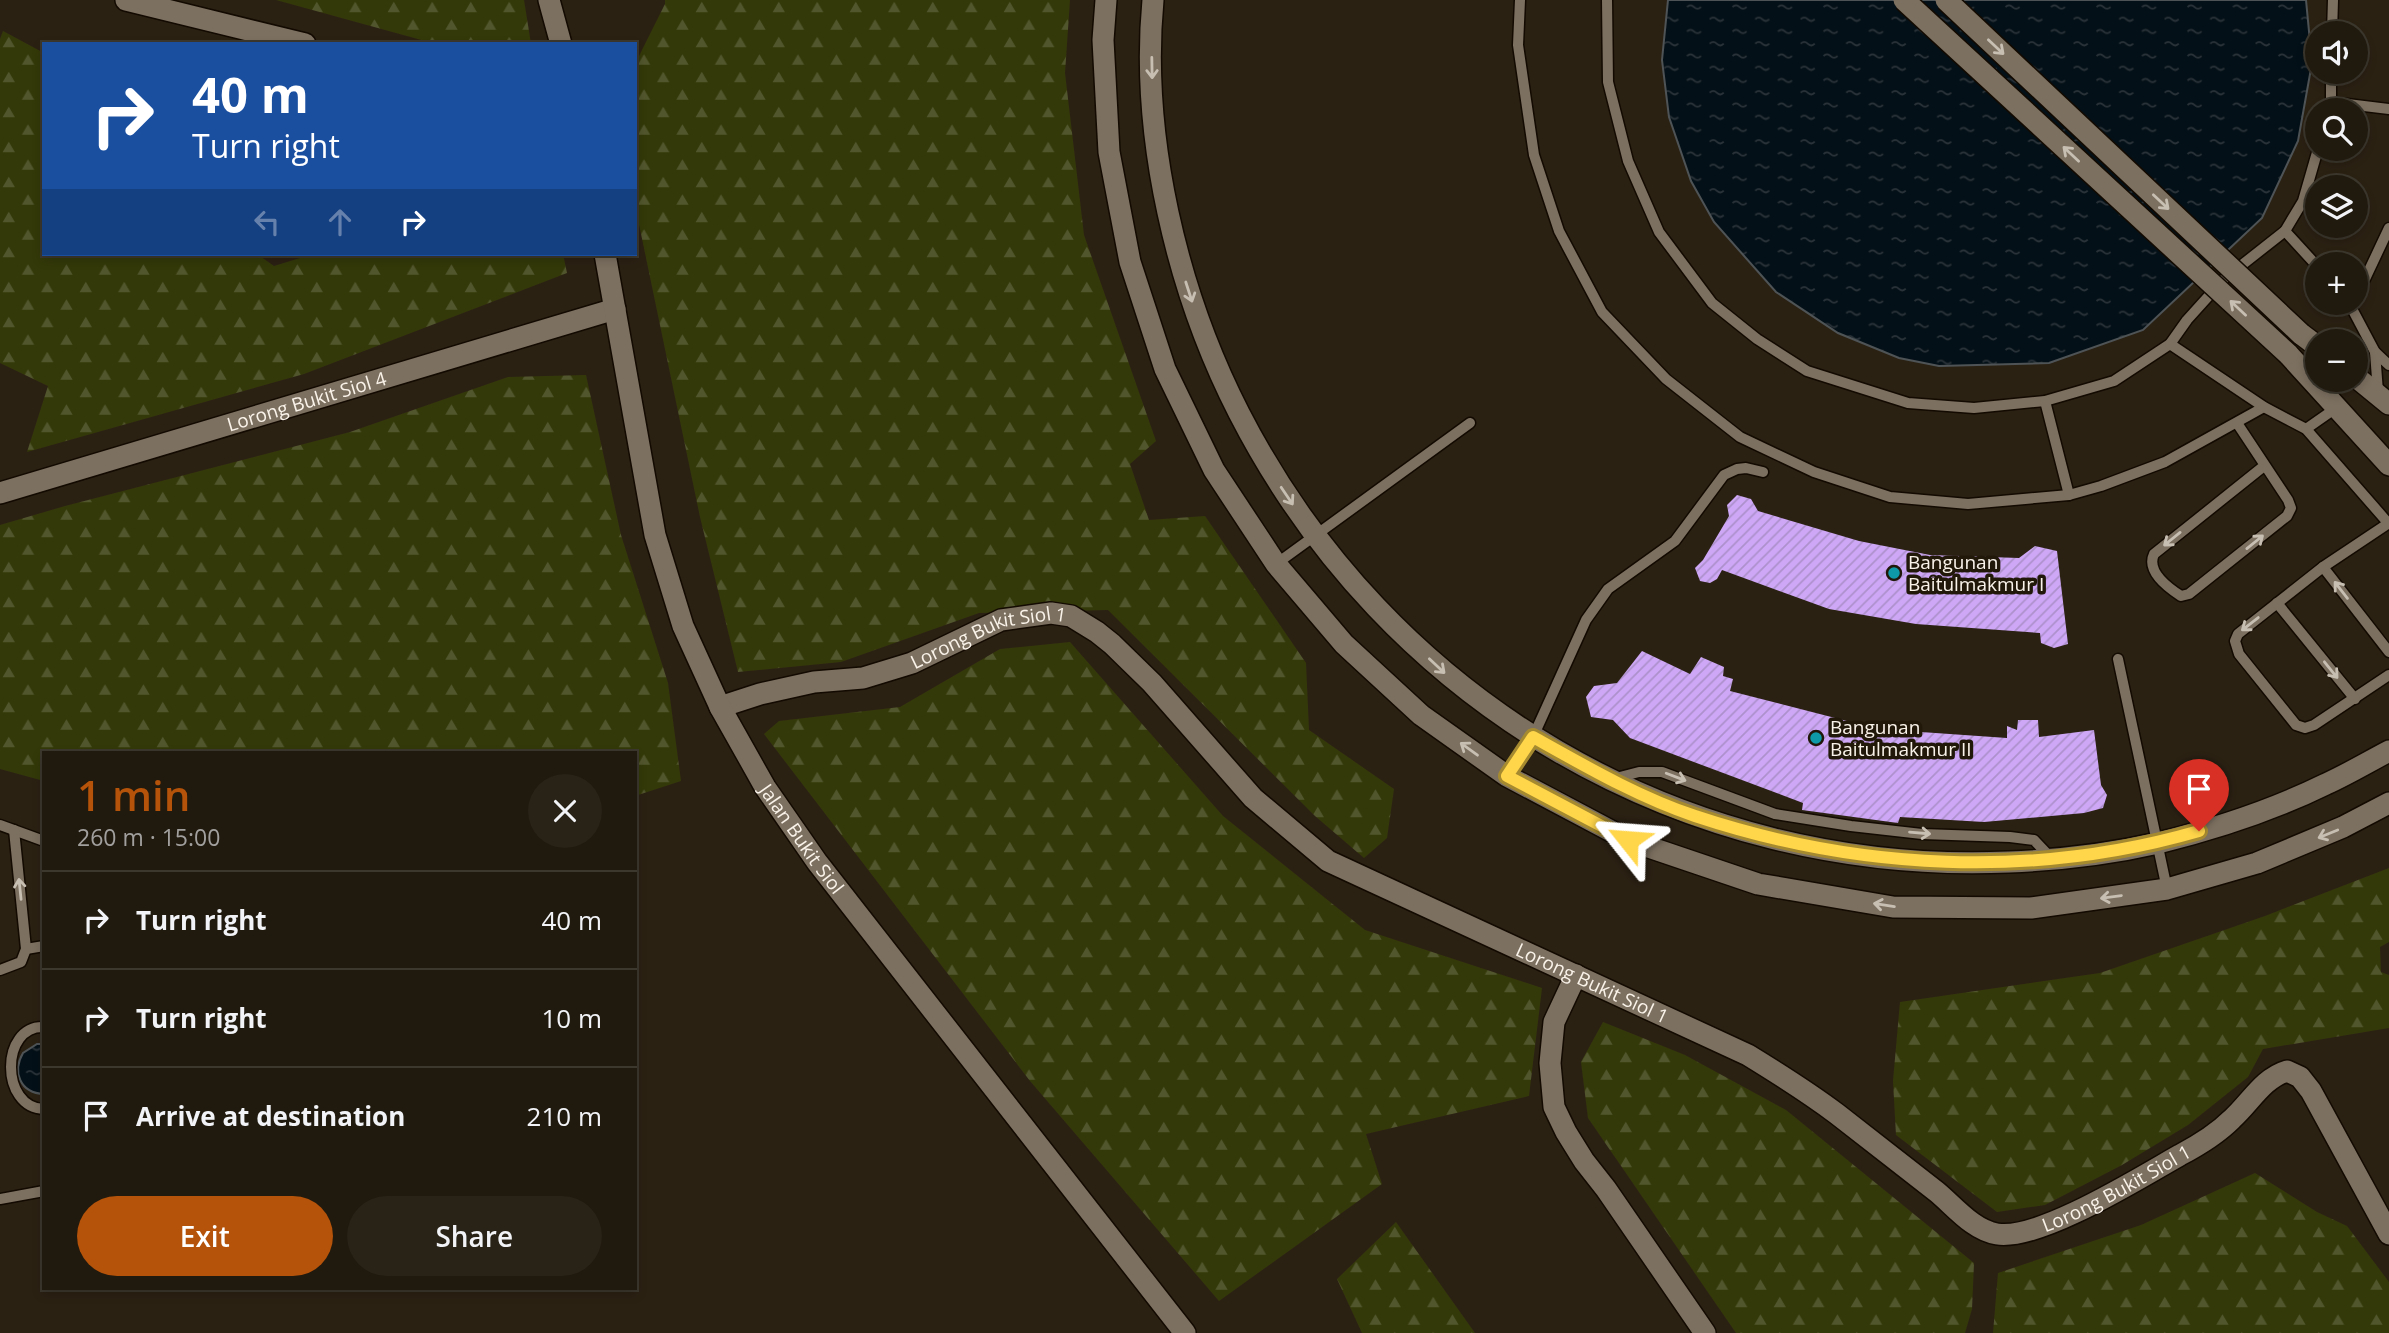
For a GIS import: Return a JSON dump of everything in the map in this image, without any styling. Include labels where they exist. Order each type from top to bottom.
[{"type":"street","points":[[126,0],[297,42]]},
{"type":"street","points":[[550,0],[560,42]]},
{"type":"street","points":[[1106,0],[1103,40],[1109,152],[1130,262],[1166,369],[1214,470],[1276,564],[1344,644],[1411,706],[1507,776],[1628,840],[1758,884],[1894,907],[2031,908],[2166,888],[2257,863],[2343,828],[2389,803]]},
{"type":"street","points":[[1153,0],[1153,111],[1166,202],[1188,291],[1221,377],[1256,447],[1314,536],[1378,611],[1451,679],[1533,737],[1609,780],[1693,816],[1781,842],[1871,858],[1962,864],[2054,860],[2155,844],[2253,814],[2324,785],[2389,751]]},
{"type":"street","points":[[1904,0],[2288,354],[2389,465]]},
{"type":"street","points":[[1946,0],[2305,336]]},
{"type":"street","name":"Jalan Bukit Siol","points":[[605,256],[655,535],[683,626],[720,707],[765,787],[817,862],[1185,1333]]},
{"type":"street","name":"Lorong Bukit Siol 4","points":[[0,493],[615,309]]},
{"type":"street","points":[[2368,387],[2383,400]]},
{"type":"street","name":"Lorong Bukit Siol 1","points":[[720,707],[760,694],[814,682],[863,678],[912,663],[1001,620],[1051,613],[1071,617],[1112,644],[1152,683],[1253,798],[1328,861],[1758,1062],[1835,1113],[1972,1223],[1997,1234],[2024,1233],[2040,1229],[2119,1190],[2201,1144],[2232,1120],[2274,1075],[2287,1071],[2300,1077],[2311,1091],[2389,1234]]},
{"type":"street","points":[[1576,975],[1554,1022],[1550,1063],[1554,1107],[1584,1161],[1705,1333]]},
{"type":"lane","points":[[1520,0],[1518,45],[1534,155],[1559,231],[1602,312],[1666,379],[1740,437],[1814,472],[1891,497],[1968,504],[2069,495],[2101,486],[2165,462],[2264,407]]},
{"type":"lane","points":[[1607,0],[1608,82],[1628,161],[1659,232],[1712,303],[1757,340],[1807,371],[1908,403],[1974,408],[2045,401],[2114,381],[2170,344],[2224,279],[2285,230],[2303,201],[2315,161]]},
{"type":"lane","points":[[2332,21],[2333,0]]},
{"type":"lane","points":[[2368,107],[2389,108]]},
{"type":"lane","points":[[2368,270],[2389,228]]},
{"type":"lane","points":[[2285,230],[2305,252]]},
{"type":"lane","points":[[2358,315],[2375,352],[2383,400]]},
{"type":"lane","points":[[2170,344],[2264,407],[2306,429],[2389,523],[2323,567],[2238,634],[2235,641],[2239,654],[2296,724],[2305,728],[2314,725],[2389,675]]},
{"type":"lane","points":[[2375,352],[2389,365]]},
{"type":"lane","points":[[2045,401],[2069,495]]},
{"type":"lane","points":[[2306,429],[2336,408]]},
{"type":"lane","points":[[1276,564],[1470,423]]},
{"type":"lane","points":[[2237,423],[2291,508],[2287,516],[2189,594],[2180,596],[2152,568],[2154,554],[2263,466]]},
{"type":"lane","points":[[1507,776],[1533,737],[1586,620],[1608,589],[1675,541],[1724,475],[1746,468],[1763,472]]},
{"type":"lane","points":[[2323,567],[2389,652]]},
{"type":"lane","points":[[2277,603],[2355,699]]},
{"type":"lane","points":[[2118,659],[2166,888]]},
{"type":"lane","points":[[1609,780],[1639,772],[1662,772],[1775,814],[1922,834],[2010,837],[2034,841],[2054,860]]},
{"type":"lane","points":[[0,825],[42,840]]},
{"type":"lane","points":[[0,970],[22,962],[26,949],[14,830]]},
{"type":"lane","points":[[26,949],[42,946]]},
{"type":"lane","points":[[42,1027],[26,1030],[15,1037],[6,1047],[1,1060],[2,1080],[7,1090],[16,1100],[27,1106],[42,1109]]},
{"type":"lane","points":[[0,1199],[42,1191]]},
{"type":"green space","points":[[276,0],[524,0],[531,42],[429,42]]},
{"type":"green space","points":[[665,0],[1070,0],[1065,73],[1084,235],[1156,441],[1130,464],[1149,520],[1205,516],[1306,663],[1309,730],[1394,789],[1387,838],[1364,858],[1315,816],[1108,610],[979,613],[841,662],[738,672],[700,517],[637,215],[637,60]]},
{"type":"green space","points":[[3,31],[42,52],[42,256],[260,256],[274,266],[306,256],[563,256],[567,273],[304,374],[27,452],[48,386],[0,363],[0,39]]},
{"type":"green space","points":[[586,375],[621,535],[668,683],[681,781],[637,795],[637,751],[42,751],[42,780],[0,769],[0,525],[350,432],[508,377]]},
{"type":"green space","points":[[1070,642],[1223,816],[1365,930],[1542,988],[1529,1096],[1366,1134],[1382,1184],[1219,1301],[1030,1081],[764,734],[779,721],[900,707],[1000,649]]},
{"type":"green space","points":[[2389,868],[2389,942],[2380,947],[2381,972],[2389,975],[2389,1028],[2263,1049],[2248,1077],[2188,1125],[2122,1165],[2045,1205],[1997,1212],[1896,1135],[1893,1081],[1900,1002],[2100,973],[2265,916]]},
{"type":"green space","points":[[1603,1022],[1685,1055],[1786,1110],[1974,1263],[1972,1309],[1965,1333],[1736,1333],[1588,1118],[1581,1062]]},
{"type":"green space","points":[[2255,1173],[2317,1212],[2347,1226],[2389,1282],[2389,1333],[1993,1333],[1998,1273],[2141,1225]]},
{"type":"green space","points":[[1396,1222],[1475,1333],[1362,1333],[1337,1279]]},
{"type":"water","points":[[1668,0],[2306,0],[2308,21],[2305,21],[2305,84],[2308,84],[2298,141],[2262,218],[2143,330],[2049,363],[1939,366],[1899,358],[1838,333],[1776,292],[1714,222],[1691,181],[1669,117],[1662,60]]},
{"type":"water","points":[[37,1044],[42,1044],[42,1094],[29,1090],[20,1080],[18,1067],[23,1053]]},
{"type":"building","name":"Bangunan Baitulmakmur I","points":[[1737,495],[1751,499],[1758,511],[1859,541],[1930,555],[2019,558],[2035,546],[2057,551],[2068,644],[2054,648],[2041,643],[2040,633],[1916,624],[1829,609],[1722,570],[1717,579],[1710,583],[1700,581],[1695,568],[1703,560],[1729,516],[1727,505]]},
{"type":"building","name":"Bangunan Baitulmakmur II","points":[[1642,651],[1690,674],[1701,657],[1724,667],[1723,676],[1733,679],[1730,691],[1878,729],[2007,738],[2007,726],[2017,730],[2018,720],[2038,720],[2039,737],[2094,730],[2101,785],[2107,795],[2103,808],[2084,813],[1984,822],[1900,817],[1898,823],[1802,810],[1803,803],[1630,738],[1613,720],[1591,717],[1586,697],[1594,686],[1617,683]]},
{"type":"place","name":"Bangunan Baitulmakmur I","points":[[1894,573]]},
{"type":"place","name":"Bangunan Baitulmakmur II","points":[[1816,738]]},
{"type":"route","points":[[1628,840],[1507,776],[1533,737],[1609,780],[1693,816],[1781,842],[1871,858],[1962,864],[2054,860],[2155,844],[2199,831]]}]
